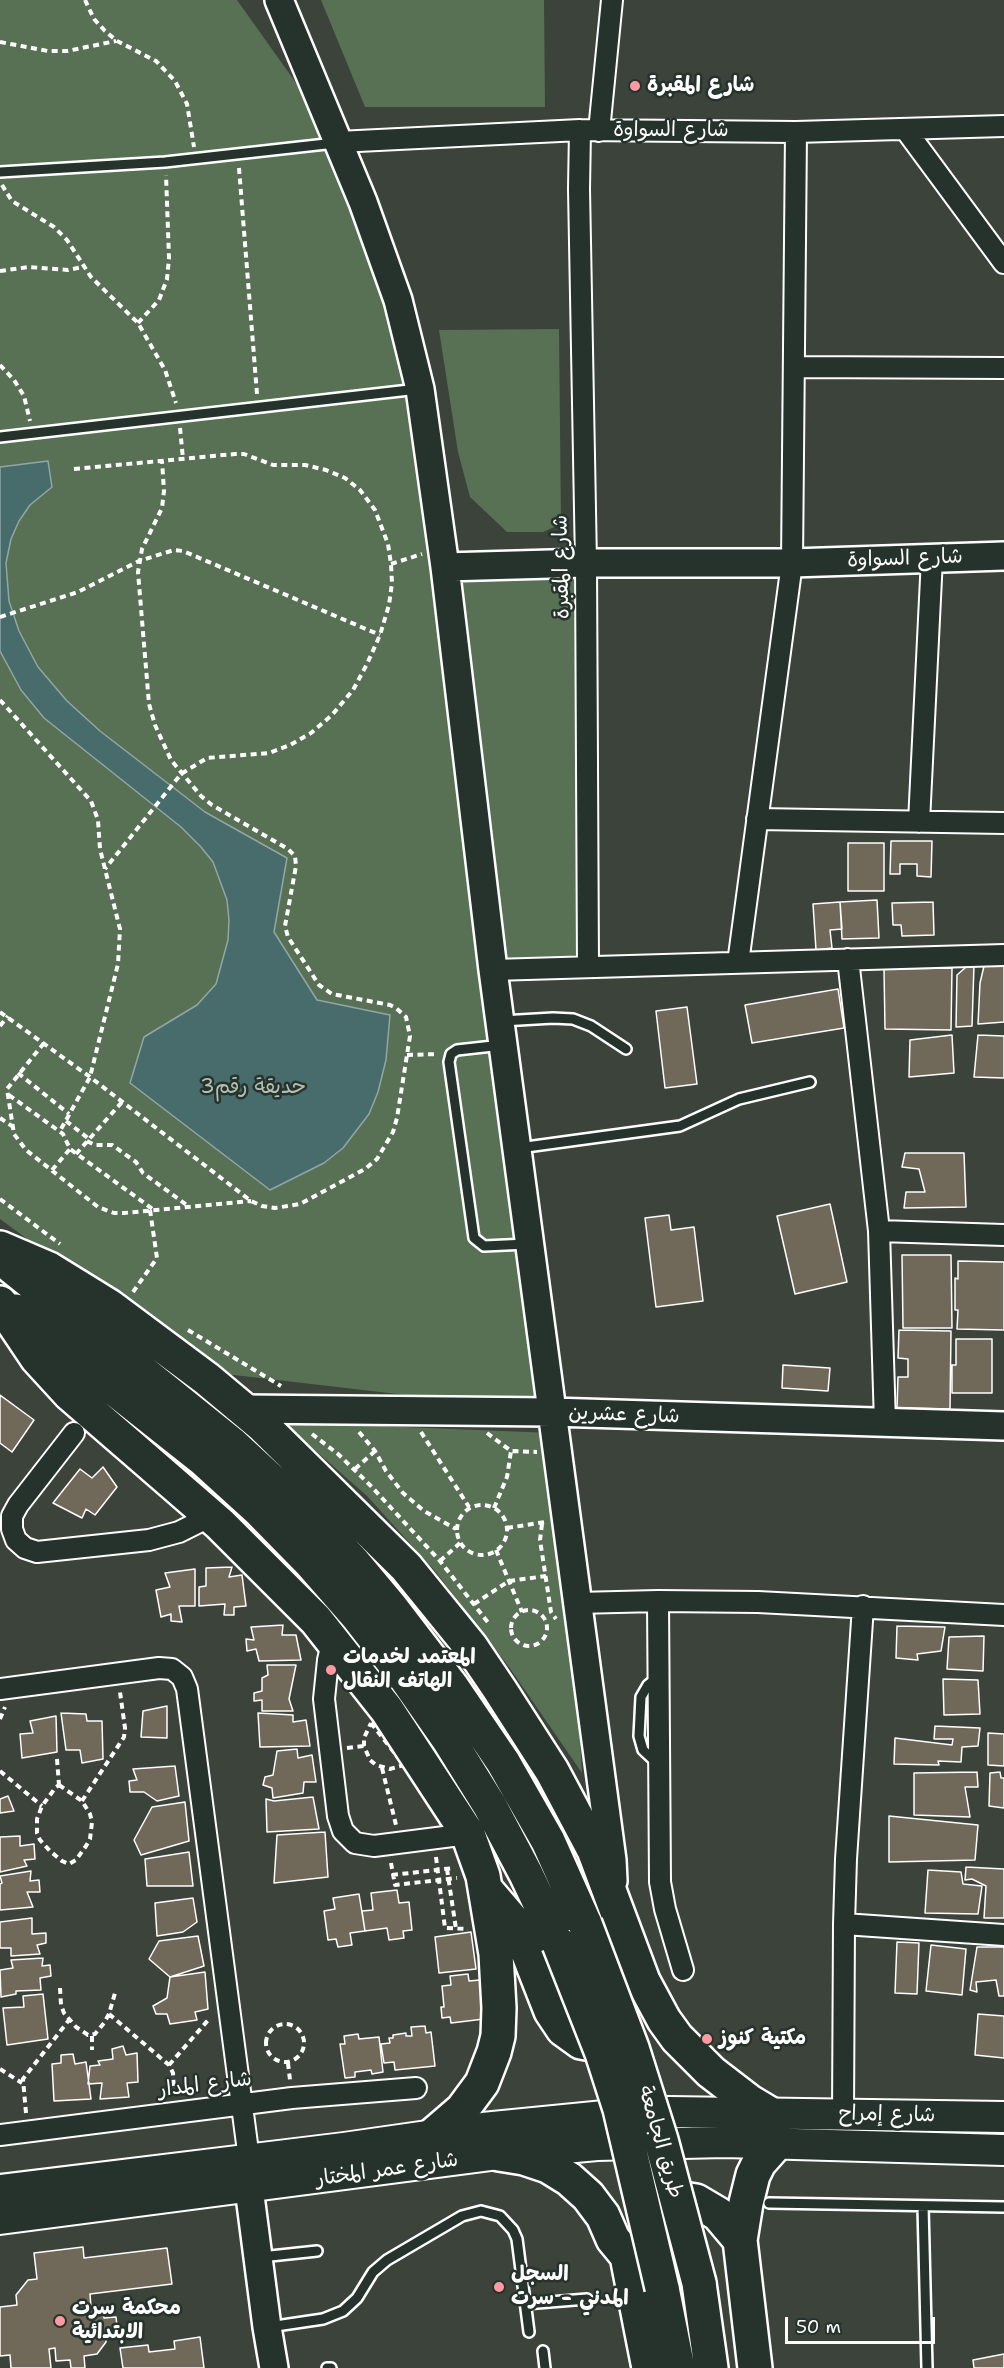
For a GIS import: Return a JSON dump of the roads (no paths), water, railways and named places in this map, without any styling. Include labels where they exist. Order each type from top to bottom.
[{"type":"highway","points":[[0,1248],[49,1269],[109,1306],[243,1409],[406,1567],[471,1647],[506,1698],[552,1771],[594,1850],[643,1981],[657,2010],[677,2038],[711,2072],[750,2102],[772,2130],[753,2175],[740,2240],[755,2368]]},
{"type":"highway","name":"طريق الجامعة","points":[[0,1257],[232,1444],[274,1482],[354,1563],[390,1606],[452,1687],[503,1762],[548,1841],[585,1924],[632,2048],[661,2140],[699,2283],[711,2368]]},
{"type":"highway","points":[[0,1299],[210,1466],[258,1509],[310,1562],[359,1618],[430,1713],[484,1796],[526,1874],[559,1944],[590,2020],[620,2109],[662,2288],[678,2368]]},
{"type":"highway","points":[[0,1304],[37,1358],[70,1394],[211,1516],[316,1620],[387,1710],[468,1834],[479,1862],[475,1884],[499,1981],[495,2052],[482,2083],[473,2097],[462,2110],[433,2135]]},
{"type":"highway","points":[[475,1884],[512,1920],[522,1937],[556,2021],[572,2036],[592,2044],[614,2045],[636,2035],[657,2010]]},
{"type":"highway","points":[[499,2154],[524,2158],[548,2166],[569,2179],[588,2196],[603,2216],[613,2239],[627,2256]]},
{"type":"highway","points":[[649,2368],[627,2256],[629,2231],[636,2220],[651,2207],[669,2200],[682,2199],[708,2206],[740,2240]]},
{"type":"main road","name":"شارع عمر المختار","points":[[0,2219],[249,2174],[433,2135],[524,2123],[670,2112],[772,2130]]},
{"type":"main road","name":"شارع إمراح","points":[[772,2130],[843,2115],[1004,2117]]},
{"type":"main road","name":"شارع عمر المختار","points":[[0,2190],[249,2174],[636,2143],[725,2142],[772,2130]]},
{"type":"main road","name":"شارع إمراح","points":[[772,2130],[1004,2150]]},
{"type":"street","points":[[279,0],[363,202],[398,300],[420,389],[444,557],[493,970],[552,1412],[569,1612],[613,1872],[611,1894]]},
{"type":"street","name":"شارع المقبرة","points":[[588,968],[586,563],[579,200],[612,0]]},
{"type":"street","name":"شارع السواوة","points":[[338,142],[589,131],[796,132],[1004,126]]},
{"type":"street","points":[[905,129],[1004,263]]},
{"type":"street","points":[[738,963],[792,563],[796,132]]},
{"type":"street","points":[[795,367],[1004,368]]},
{"type":"street","name":"شارع السواوة","points":[[444,557],[586,563],[792,563],[1004,556]]},
{"type":"street","points":[[919,822],[932,558]]},
{"type":"street","points":[[757,819],[1004,823]]},
{"type":"street","points":[[493,970],[1004,955]]},
{"type":"street","points":[[848,960],[879,1231],[885,1423]]},
{"type":"street","points":[[879,1231],[1004,1235]]},
{"type":"street","name":"شارع عشرين","points":[[243,1409],[552,1412],[1004,1426]]},
{"type":"street","points":[[74,1433],[12,1516],[12,1528],[16,1540],[25,1548],[37,1552],[149,1540],[179,1532],[211,1516]]},
{"type":"street","points":[[569,1612],[658,1601],[864,1606],[1004,1615]]},
{"type":"street","points":[[658,1601],[660,1882],[665,1909],[683,1970]]},
{"type":"street","points":[[843,2115],[843,1924],[864,1606]]},
{"type":"street","points":[[333,1640],[328,1660],[324,1699],[339,1824],[348,1838],[363,1846],[400,1851],[468,1834]]},
{"type":"street","points":[[0,1689],[166,1668],[178,1673],[185,1683],[243,2104],[249,2174],[274,2368]]},
{"type":"street","points":[[843,1924],[1004,1935]]},
{"type":"street","name":"شارع المدار","points":[[0,2135],[243,2104],[416,2088]]},
{"type":"lane","points":[[1,176],[195,160],[338,142]]},
{"type":"lane","points":[[0,437],[420,389]]},
{"type":"lane","points":[[529,1244],[484,1246],[474,1238],[449,1062],[451,1054],[502,1033],[553,1018],[573,1019],[591,1026],[626,1049]]},
{"type":"lane","points":[[517,1148],[671,1128],[689,1123],[739,1099],[810,1082]]},
{"type":"lane","points":[[769,2203],[1004,2207]]},
{"type":"lane","points":[[923,2205],[927,2368]]},
{"type":"lane","points":[[267,2327],[323,2319],[343,2311],[357,2298],[367,2278],[387,2260],[462,2216],[481,2211],[500,2216],[513,2230],[517,2239],[529,2332]]},
{"type":"lane","points":[[259,2258],[317,2251]]},
{"type":"lane","points":[[525,2304],[587,2299]]},
{"type":"lane","points":[[543,2351],[545,2368]]},
{"type":"water","points":[[48,461],[52,487],[30,505],[19,521],[11,539],[6,563],[9,601],[19,631],[38,667],[67,701],[100,731],[205,812],[287,858],[274,932],[317,1000],[390,1015],[386,1060],[378,1092],[369,1114],[343,1148],[324,1163],[270,1190],[130,1083],[144,1037],[197,1005],[216,984],[228,940],[227,900],[213,862],[201,847],[181,827],[44,718],[21,690],[0,651],[0,467]]},
{"type":"place","name":"شارع المقبرة","points":[[635,86]]},
{"type":"place","name":"المعتمد لخدمات الهاتف النقال","points":[[331,1670]]},
{"type":"place","name":"مكتية كنوز","points":[[707,2039]]},
{"type":"place","name":"السجل المدني - سرت","points":[[499,2287]]},
{"type":"place","name":"محكمة سرت الابتدائية","points":[[60,2321]]},
{"type":"park label","name":"حديقة رقم3","points":[[253,1088]]}]
